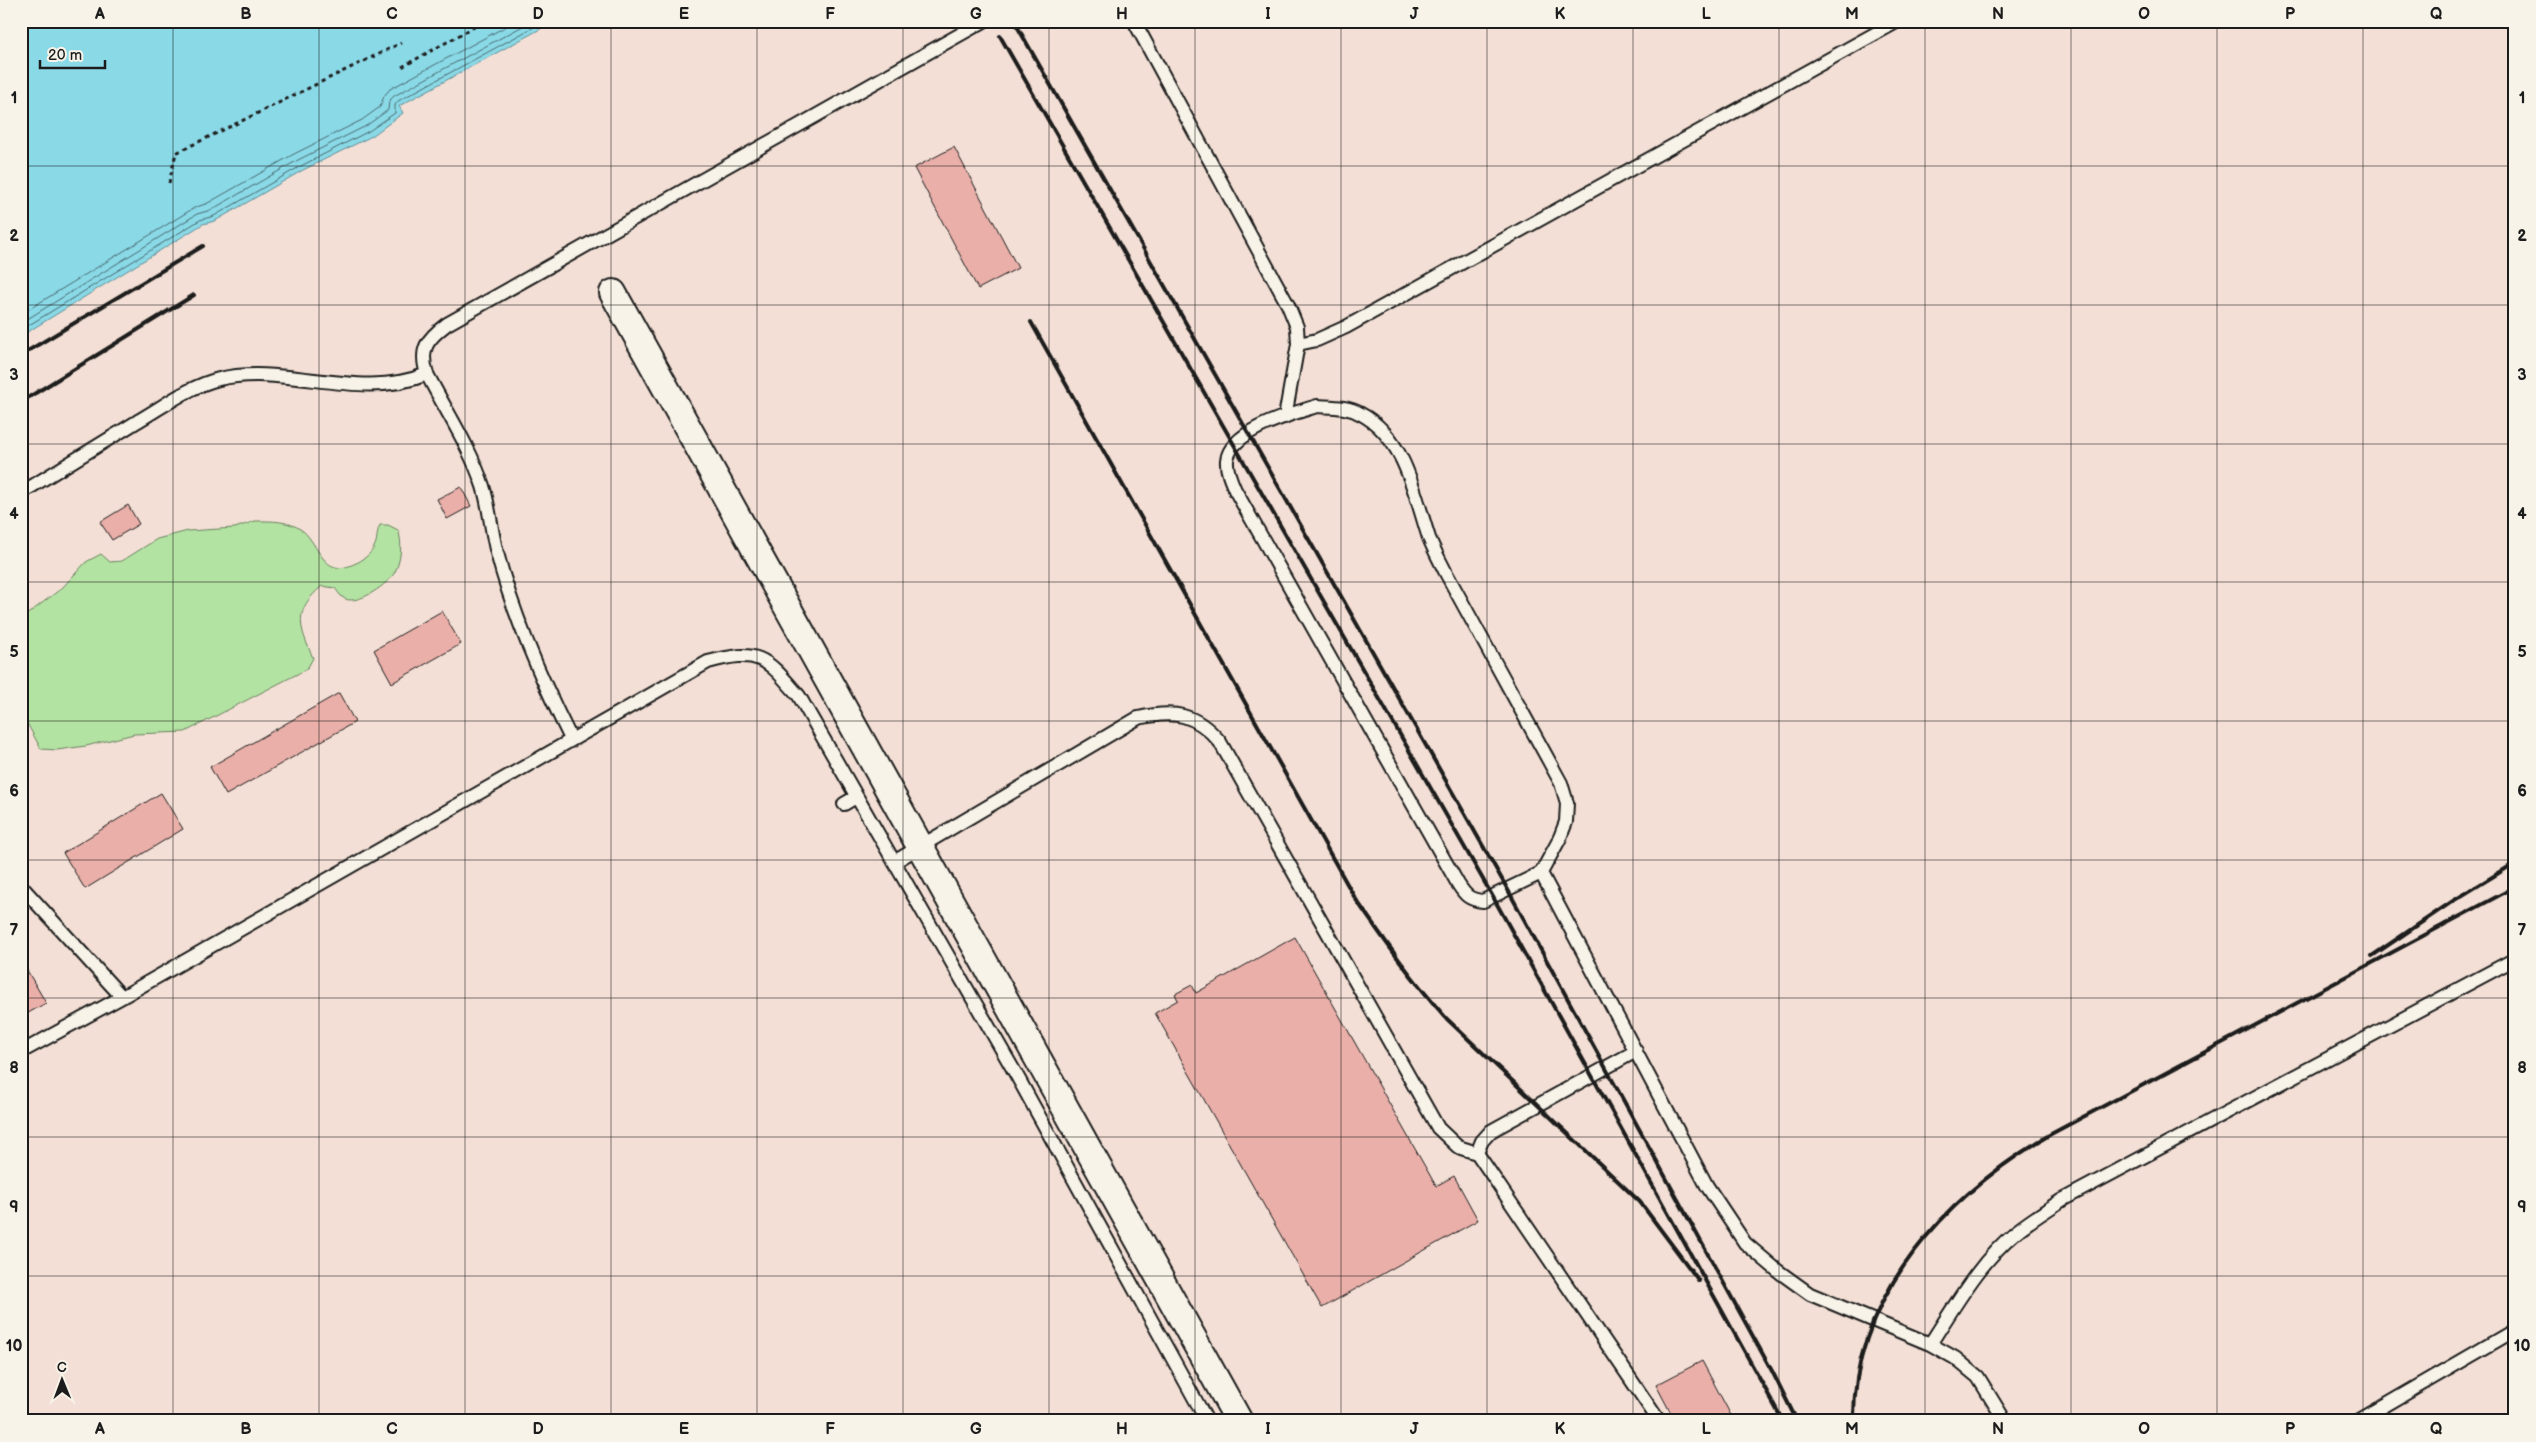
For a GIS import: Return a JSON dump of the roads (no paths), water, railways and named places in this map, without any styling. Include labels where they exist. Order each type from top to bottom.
[{"type":"street","points":[[613,293],[1239,1421]]},
{"type":"lane","points":[[571,739],[539,674],[526,640],[497,552],[483,487],[475,466],[427,374],[423,364],[423,350],[446,324],[984,21]]},
{"type":"lane","points":[[1134,21],[1288,305],[1297,327],[1298,344],[1285,417]]},
{"type":"lane","points":[[1298,344],[1317,340],[1346,327],[1898,21]]},
{"type":"lane","points":[[21,493],[186,392],[219,379],[261,376],[388,385],[409,382],[427,374]]},
{"type":"lane","points":[[1317,406],[1346,408],[1362,414],[1393,444],[1410,478],[1430,541],[1561,783],[1567,803],[1566,822],[1541,873],[1482,901],[1472,901],[1465,895],[1235,490],[1229,475],[1227,459],[1235,443],[1250,432],[1317,406]]},
{"type":"lane","points":[[21,1052],[122,997],[708,662],[737,655],[755,657],[772,665],[799,696],[1022,1085],[1207,1421]]},
{"type":"lane","points":[[894,862],[1138,718],[1169,713],[1184,715],[1210,730],[1220,742],[1438,1128],[1458,1147],[1477,1153],[1659,1421]]},
{"type":"lane","points":[[844,804],[856,797]]},
{"type":"lane","points":[[1541,873],[1707,1186],[1745,1243],[1810,1294],[1930,1344],[1955,1358],[1978,1377],[2006,1421]]},
{"type":"lane","points":[[21,886],[122,997]]},
{"type":"lane","points":[[1930,1344],[1960,1296],[1995,1252],[2018,1231],[2062,1200],[2515,959]]},
{"type":"lane","points":[[1477,1153],[1482,1141],[1491,1131],[1636,1052]]},
{"type":"lane","points":[[2358,1421],[2515,1330]]},
{"type":"water","points":[[21,21],[555,21],[399,106],[403,113],[372,136],[303,170],[215,221],[203,224],[21,336]]},
{"type":"railway","points":[[1017,26],[1508,890],[1772,1371],[1797,1421]]},
{"type":"railway","points":[[1000,36],[1493,897],[1783,1421]]},
{"type":"railway","points":[[21,355],[203,246]]},
{"type":"railway","points":[[21,402],[194,295]]},
{"type":"railway","points":[[1031,322],[1355,898],[1366,914],[1434,1005],[1640,1202],[1699,1281]]},
{"type":"railway","points":[[2372,956],[2453,901],[2515,863]]},
{"type":"railway","points":[[1854,1421],[1858,1375],[1870,1331],[1889,1290],[1913,1252],[1943,1218],[1977,1186],[2013,1158],[2051,1134],[2515,887]]}]
